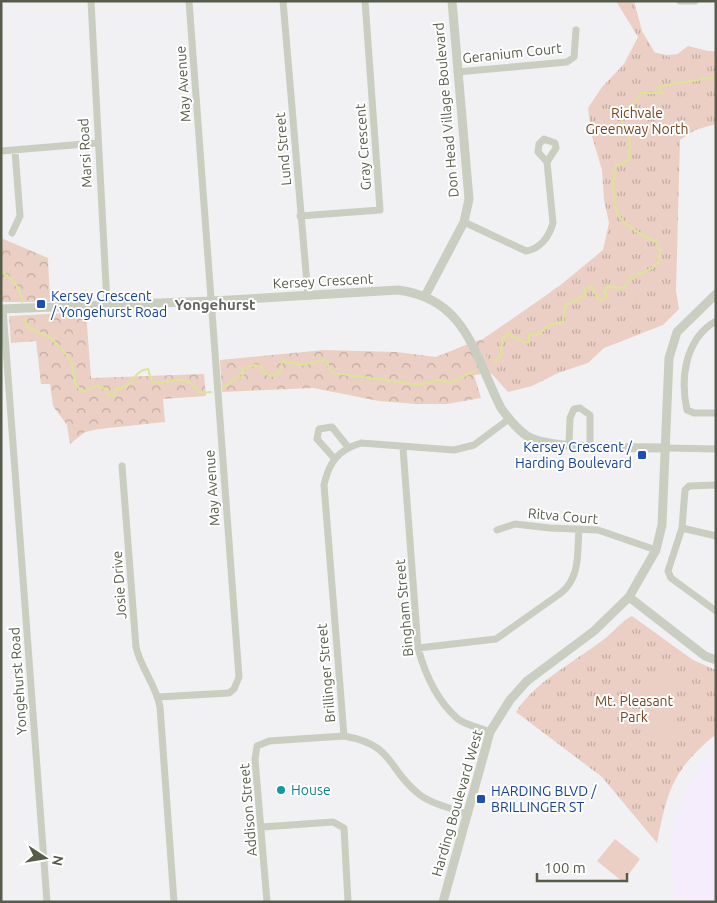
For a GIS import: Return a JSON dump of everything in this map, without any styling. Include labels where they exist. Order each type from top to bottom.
[{"type":"street","name":"Marsi Road","points":[[91,1],[97,144],[107,304]]},
{"type":"street","name":"May Avenue","points":[[158,697],[223,694],[234,689],[239,677],[189,1]]},
{"type":"street","name":"Lund Street","points":[[283,1],[308,296]]},
{"type":"street","name":"Gray Crescent","points":[[300,216],[380,210],[365,1]]},
{"type":"street","name":"Don Head Village Boulevard","points":[[425,296],[464,222],[469,199],[452,1]]},
{"type":"street","points":[[680,1],[695,1]]},
{"type":"street","name":"Geranium Court","points":[[457,72],[567,62],[574,56],[576,30]]},
{"type":"street","points":[[1,151],[97,144]]},
{"type":"street","points":[[12,233],[20,216],[15,151]]},
{"type":"street","points":[[464,222],[526,252],[534,250],[550,232],[553,223],[547,162]]},
{"type":"street","name":"Kersey Crescent","points":[[2,309],[212,301],[398,290],[425,296],[444,307],[462,326],[480,365],[509,419],[528,437],[552,444],[666,448]]},
{"type":"street","name":"Harding Boulevard West","points":[[443,902],[490,732],[510,700],[527,681],[594,631],[629,597],[656,550],[662,525],[669,358],[677,332],[716,294]]},
{"type":"street","name":"Yongehurst Road","points":[[2,309],[47,902]]},
{"type":"street","points":[[716,321],[707,326],[696,339],[685,366],[687,410],[694,413],[716,413]]},
{"type":"street","points":[[569,445],[570,418],[574,409],[580,408],[590,415],[590,446]]},
{"type":"street","points":[[348,447],[332,427],[319,429],[317,439],[334,458],[348,447],[361,443],[403,448],[454,450],[464,448],[474,445],[509,419]]},
{"type":"street","name":"Bingham Street","points":[[403,448],[418,648],[422,664],[433,689],[459,720],[490,732]]},
{"type":"street","points":[[666,448],[716,449]]},
{"type":"street","name":"Brillinger Street","points":[[334,458],[327,470],[324,491],[344,736],[365,739],[383,751],[420,795],[430,801],[467,814]]},
{"type":"street","name":"Josie Drive","points":[[122,466],[136,647],[138,657],[158,697]]},
{"type":"street","points":[[716,485],[689,486],[685,490],[682,528],[668,575],[716,611]]},
{"type":"street","name":"Ritva Court","points":[[497,530],[516,524],[598,530],[656,550]]},
{"type":"street","points":[[682,528],[716,536]]},
{"type":"street","points":[[418,648],[496,639],[561,593],[569,587],[574,579],[578,558],[579,529]]},
{"type":"street","points":[[629,597],[705,656],[716,660]]},
{"type":"street","points":[[158,697],[174,902]]},
{"type":"street","name":"Addison Street","points":[[267,902],[255,759],[259,743],[344,736]]},
{"type":"street","points":[[262,827],[333,822],[340,824],[344,828],[345,835],[344,847],[348,902]]},
{"type":"shaded area","points":[[716,748],[716,902],[675,902],[670,845],[678,806],[704,757]]},
{"type":"green space","name":"Richvale Greenway North","points":[[616,1],[634,1],[642,31],[655,53],[672,58],[688,46],[716,53],[716,124],[695,130],[680,140],[676,291],[679,309],[663,325],[604,348],[588,363],[558,373],[532,386],[508,392],[490,372],[483,339],[558,287],[603,250],[609,223],[604,200],[602,170],[591,133],[588,108],[602,87],[624,64],[638,37]]},
{"type":"green space","name":"Richvale Greenway North","points":[[716,51],[716,117],[678,138],[664,226],[677,241],[677,260],[656,301],[494,373],[474,375],[481,398],[447,404],[415,404],[379,401],[313,388],[222,392],[220,360],[324,350],[397,352],[436,357],[473,342],[509,332],[553,290],[595,265],[605,251],[652,52],[667,55]]},
{"type":"green space","points":[[1,238],[48,258],[50,302],[1,302]]},
{"type":"green space","points":[[86,312],[91,378],[204,374],[206,396],[163,399],[165,422],[85,432],[70,444],[67,425],[53,406],[50,384],[41,384],[36,341],[11,343],[9,316]]},
{"type":"green space","name":"Mt. Pleasant Park","points":[[632,616],[693,660],[716,670],[716,734],[690,759],[674,782],[665,808],[657,843],[602,777],[516,712],[525,700],[547,680],[597,645]]},
{"type":"green space","points":[[643,674],[676,675],[675,734],[642,734]]},
{"type":"green space","points":[[615,839],[640,859],[623,882],[597,861]]},
{"type":"waterway","points":[[494,362],[501,356],[502,340],[508,333],[525,343],[529,342],[529,334],[538,335],[549,325],[563,322],[565,306],[585,295],[585,289],[592,286],[598,299],[602,300],[607,296],[604,293],[607,287],[624,288],[631,277],[647,271],[659,263],[660,252],[657,242],[643,235],[621,219],[614,201],[613,185],[616,165],[624,163],[630,158],[629,136],[622,121],[624,109],[632,106],[641,93],[663,93],[658,87],[660,86],[716,77]]},
{"type":"waterway","points":[[1,272],[16,284],[22,302]]},
{"type":"waterway","points":[[25,318],[27,327],[51,338],[67,355],[72,363],[75,383],[82,392],[97,386],[106,389],[108,395],[114,396],[116,389],[126,386],[139,373],[148,369],[152,382],[185,380],[201,393],[211,392]]},
{"type":"waterway","points":[[223,388],[236,378],[243,377],[242,369],[255,365],[260,366],[263,372],[271,376],[281,372],[282,361],[301,365],[324,360],[327,361],[329,369],[334,373],[412,384],[440,380],[451,383],[474,371]]},
{"type":"place","name":"Kersey Crescent / Yongehurst Road","points":[[41,304]]},
{"type":"place","name":"Kersey Crescent / Harding Boulevard","points":[[642,455]]},
{"type":"place","name":"House","points":[[281,790]]},
{"type":"place","name":"HARDING BLVD / BRILLINGER ST","points":[[481,799]]},
{"type":"district","name":"Yongehurst","points":[[215,304]]}]
